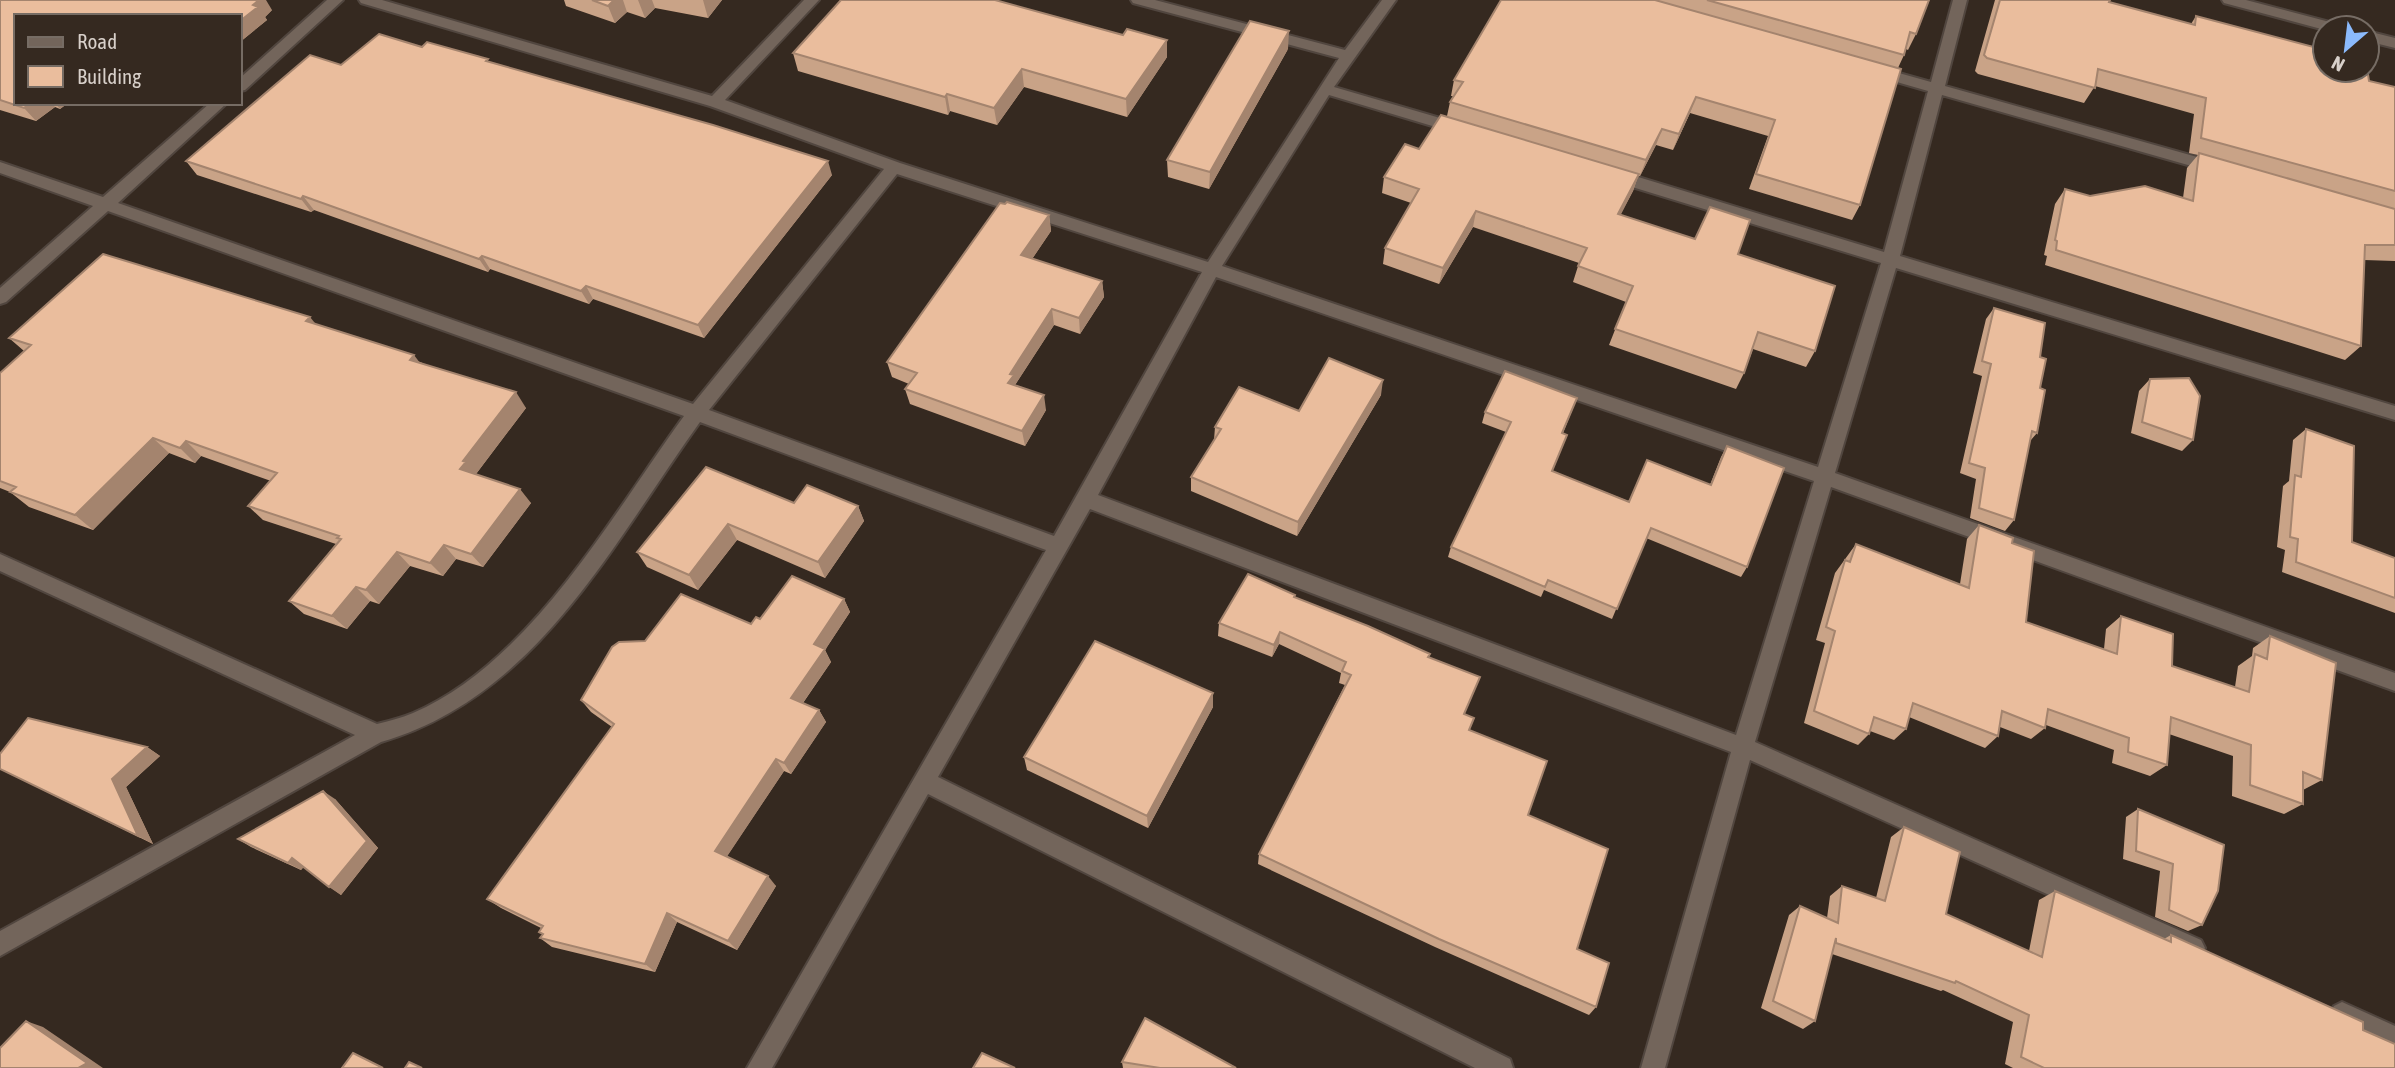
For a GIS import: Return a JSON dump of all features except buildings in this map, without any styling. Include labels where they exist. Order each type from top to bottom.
[{"type":"street","points":[[242,84],[336,0]]},
{"type":"street","points":[[366,0],[715,102],[894,167],[1212,269],[1826,477],[2395,682]]},
{"type":"street","points":[[715,102],[812,0]]},
{"type":"street","points":[[1138,0],[1349,56]]},
{"type":"street","points":[[760,1068],[926,782],[1212,269],[1325,89],[1389,0]]},
{"type":"street","points":[[1653,1068],[1743,747],[1891,258],[1960,0]]},
{"type":"street","points":[[2229,0],[2311,21]]},
{"type":"street","points":[[1856,66],[2238,174]]},
{"type":"street","points":[[1325,89],[1470,132]]},
{"type":"street","points":[[0,298],[218,105]]},
{"type":"street","points":[[0,167],[697,413],[1058,546]]},
{"type":"street","points":[[0,944],[376,734],[424,719],[467,692],[517,652],[568,597],[697,413],[894,167]]},
{"type":"street","points":[[1601,172],[2395,413]]},
{"type":"street","points":[[1086,499],[1743,747],[2216,958]]},
{"type":"street","points":[[0,562],[376,734]]},
{"type":"street","points":[[926,782],[1501,1068]]},
{"type":"street","points":[[2318,1003],[2395,1038]]}]
